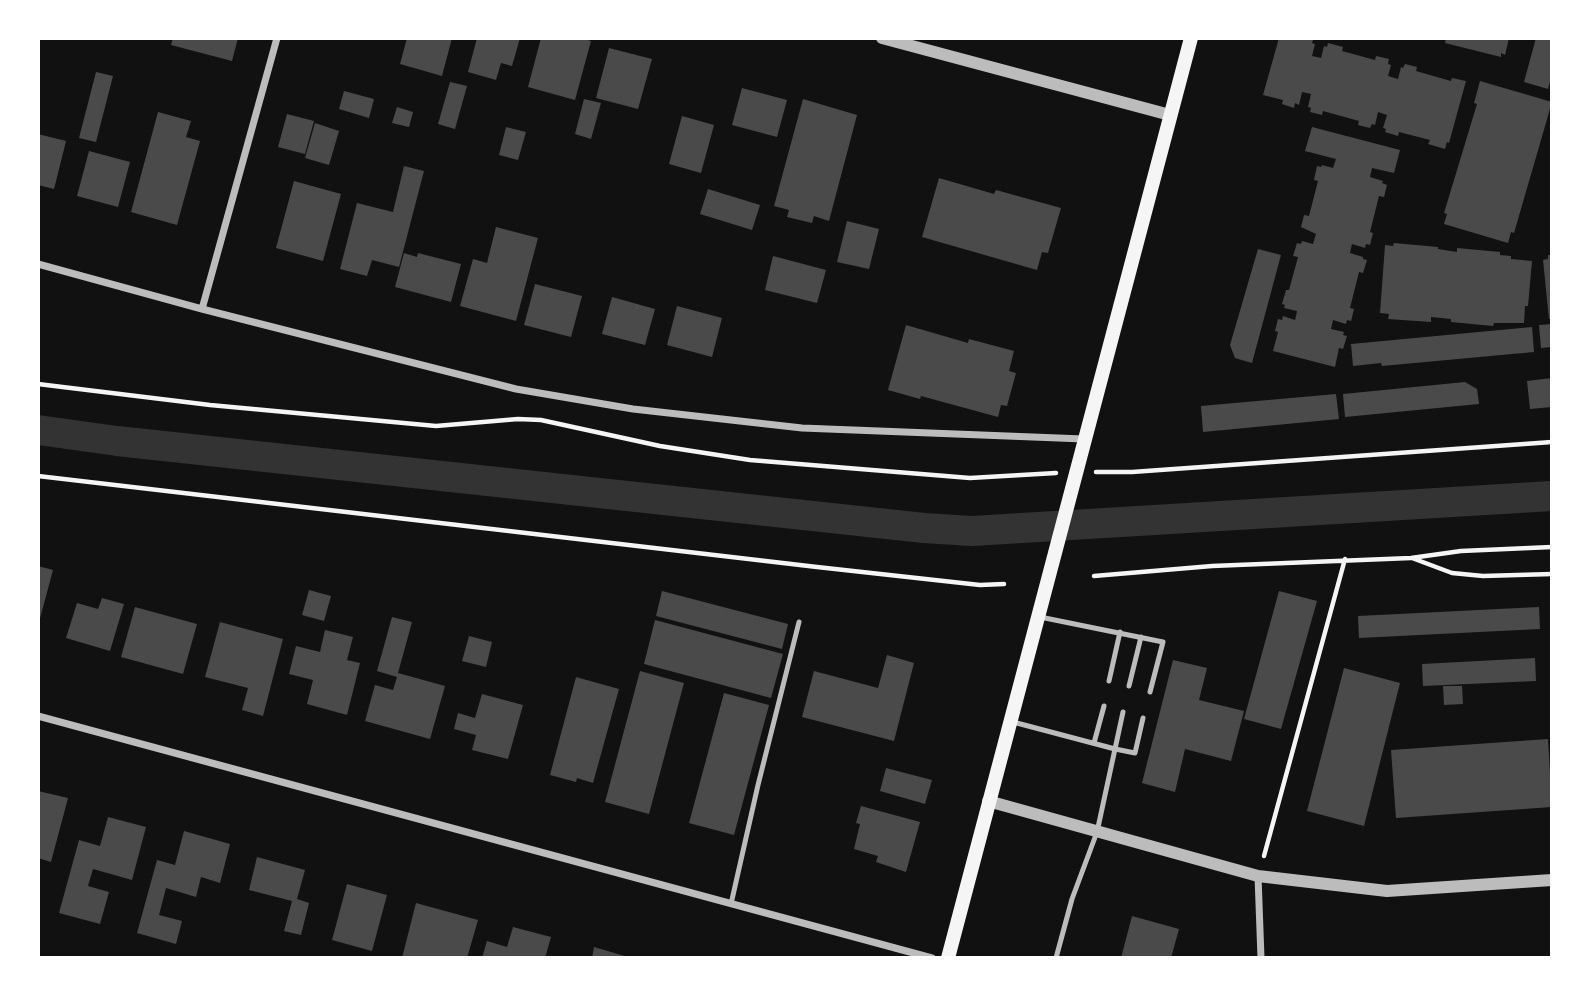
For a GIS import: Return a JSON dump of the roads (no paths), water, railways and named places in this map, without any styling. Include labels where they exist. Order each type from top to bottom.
[{"type":"main road","points":[[948,957],[1191,38]]},
{"type":"street","points":[[202,309],[276,38]]},
{"type":"street","points":[[882,38],[1170,115]]},
{"type":"street","points":[[38,264],[516,389],[633,409],[802,428],[1084,439]]},
{"type":"street","points":[[38,716],[932,957]]},
{"type":"street","points":[[988,801],[1258,876],[1387,891],[1552,880]]},
{"type":"street","points":[[1258,876],[1261,957]]},
{"type":"lane","points":[[1037,616],[1163,642],[1150,692]]},
{"type":"lane","points":[[731,904],[799,622]]},
{"type":"lane","points":[[1109,681],[1120,632]]},
{"type":"lane","points":[[1129,686],[1141,636]]},
{"type":"lane","points":[[1094,743],[1104,706]]},
{"type":"lane","points":[[1056,957],[1072,899],[1097,832],[1123,712]]},
{"type":"lane","points":[[1010,721],[1135,753],[1143,718]]},
{"type":"waterway","points":[[38,430],[117,441],[972,531],[1552,496]]}]
